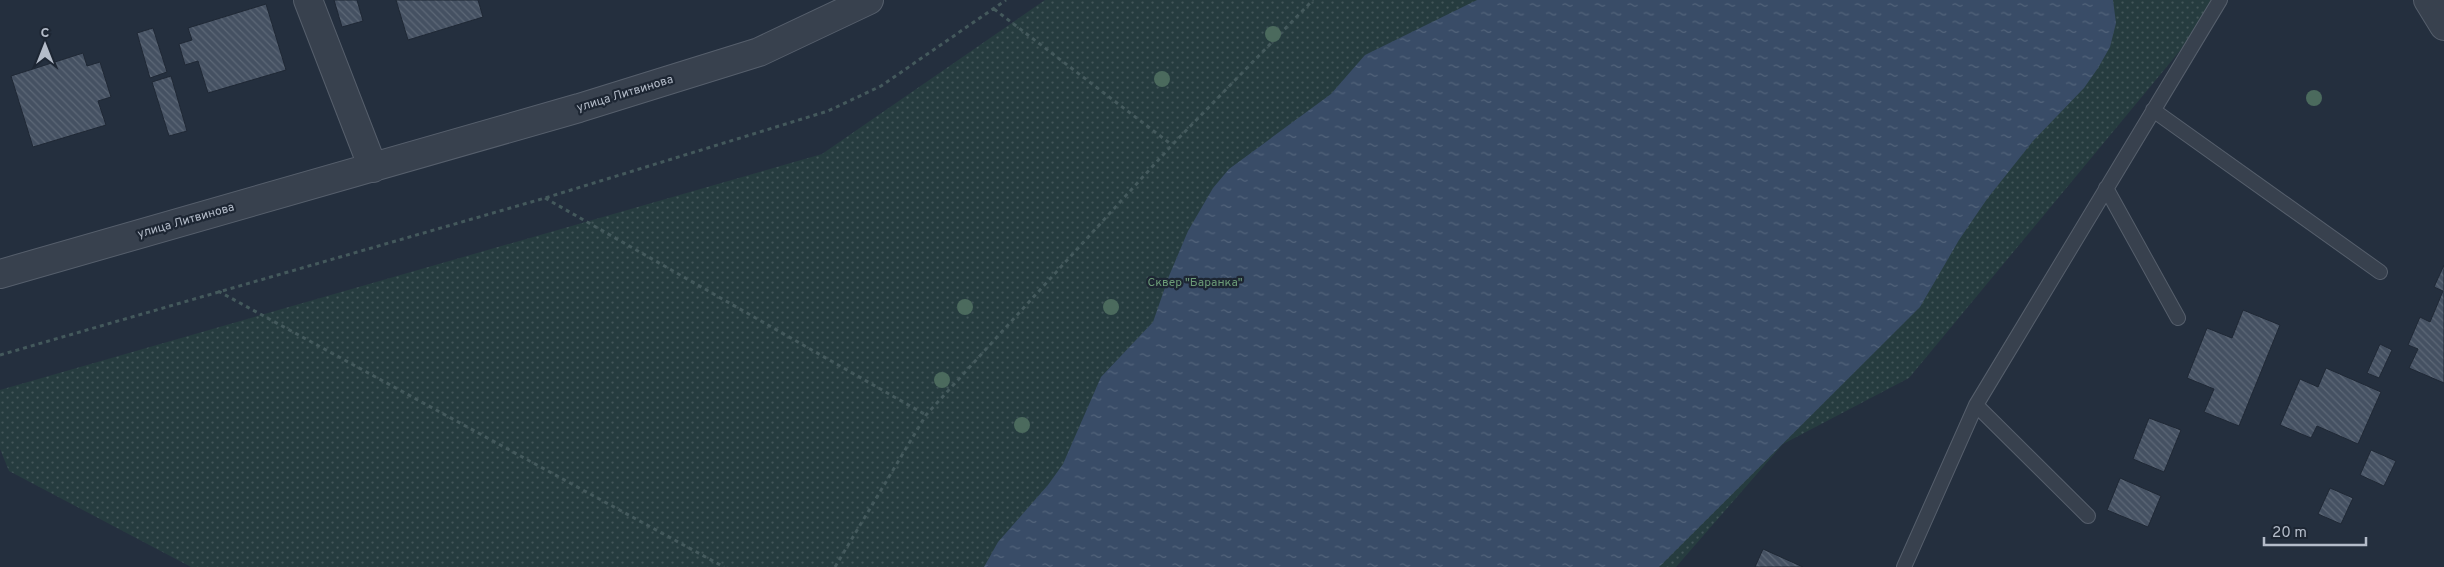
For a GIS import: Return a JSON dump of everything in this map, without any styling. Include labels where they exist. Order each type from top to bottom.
[{"type":"street","points":[[308,0],[373,168]]},
{"type":"street","name":"улица Литвинова","points":[[0,274],[579,108],[759,52],[869,0]]},
{"type":"street","points":[[2428,0],[2444,26]]},
{"type":"lane","points":[[1904,567],[1976,405],[2220,0]]},
{"type":"lane","points":[[2153,110],[2380,272]]},
{"type":"lane","points":[[2106,188],[2178,318]]},
{"type":"lane","points":[[1976,405],[2088,516]]},
{"type":"path","points":[[0,355],[545,198],[828,111],[881,86],[1006,0]]},
{"type":"path","points":[[835,567],[926,416],[1172,145],[1313,0]]},
{"type":"path","points":[[994,9],[1172,145]]},
{"type":"path","points":[[545,198],[926,416]]},
{"type":"path","points":[[218,291],[724,567]]},
{"type":"green space","name":"Сквер \"Баранка\"","points":[[1045,0],[2222,0],[1909,378],[1783,444],[1676,567],[191,567],[9,471],[0,449],[0,390],[822,154]]},
{"type":"water","points":[[1477,0],[2113,0],[2116,23],[2110,47],[2098,68],[2084,88],[2033,141],[1987,199],[1959,240],[1920,307],[1659,567],[984,567],[998,542],[1048,485],[1063,464],[1101,377],[1153,322],[1169,276],[1188,231],[1213,188],[1229,169],[1331,94],[1365,55]]},
{"type":"building","points":[[334,0],[357,0],[363,21],[342,27]]},
{"type":"building","points":[[396,0],[478,0],[483,17],[408,40]]},
{"type":"building","points":[[266,4],[286,70],[208,93],[198,61],[185,65],[179,44],[192,40],[188,28]]},
{"type":"building","points":[[153,28],[167,72],[150,78],[137,33]]},
{"type":"building","points":[[83,53],[87,66],[100,62],[111,97],[98,101],[106,125],[33,147],[11,76]]},
{"type":"building","points":[[171,76],[187,131],[169,136],[152,82]]},
{"type":"building","points":[[2444,265],[2444,383],[2409,368],[2418,349],[2408,345],[2420,317],[2430,322],[2443,291],[2434,287]]},
{"type":"building","points":[[2243,310],[2280,325],[2239,426],[2204,412],[2214,389],[2187,378],[2207,328],[2232,338]]},
{"type":"building","points":[[2380,344],[2392,350],[2379,378],[2367,373]]},
{"type":"building","points":[[2326,368],[2381,392],[2358,444],[2317,426],[2311,438],[2280,425],[2300,379],[2318,387]]},
{"type":"building","points":[[2149,418],[2181,430],[2164,472],[2133,459]]},
{"type":"building","points":[[2371,450],[2396,461],[2384,486],[2360,475]]},
{"type":"building","points":[[2120,478],[2161,496],[2148,527],[2107,510]]},
{"type":"building","points":[[2330,488],[2353,498],[2341,524],[2318,514]]},
{"type":"building","points":[[1763,549],[1803,567],[1755,567]]}]
